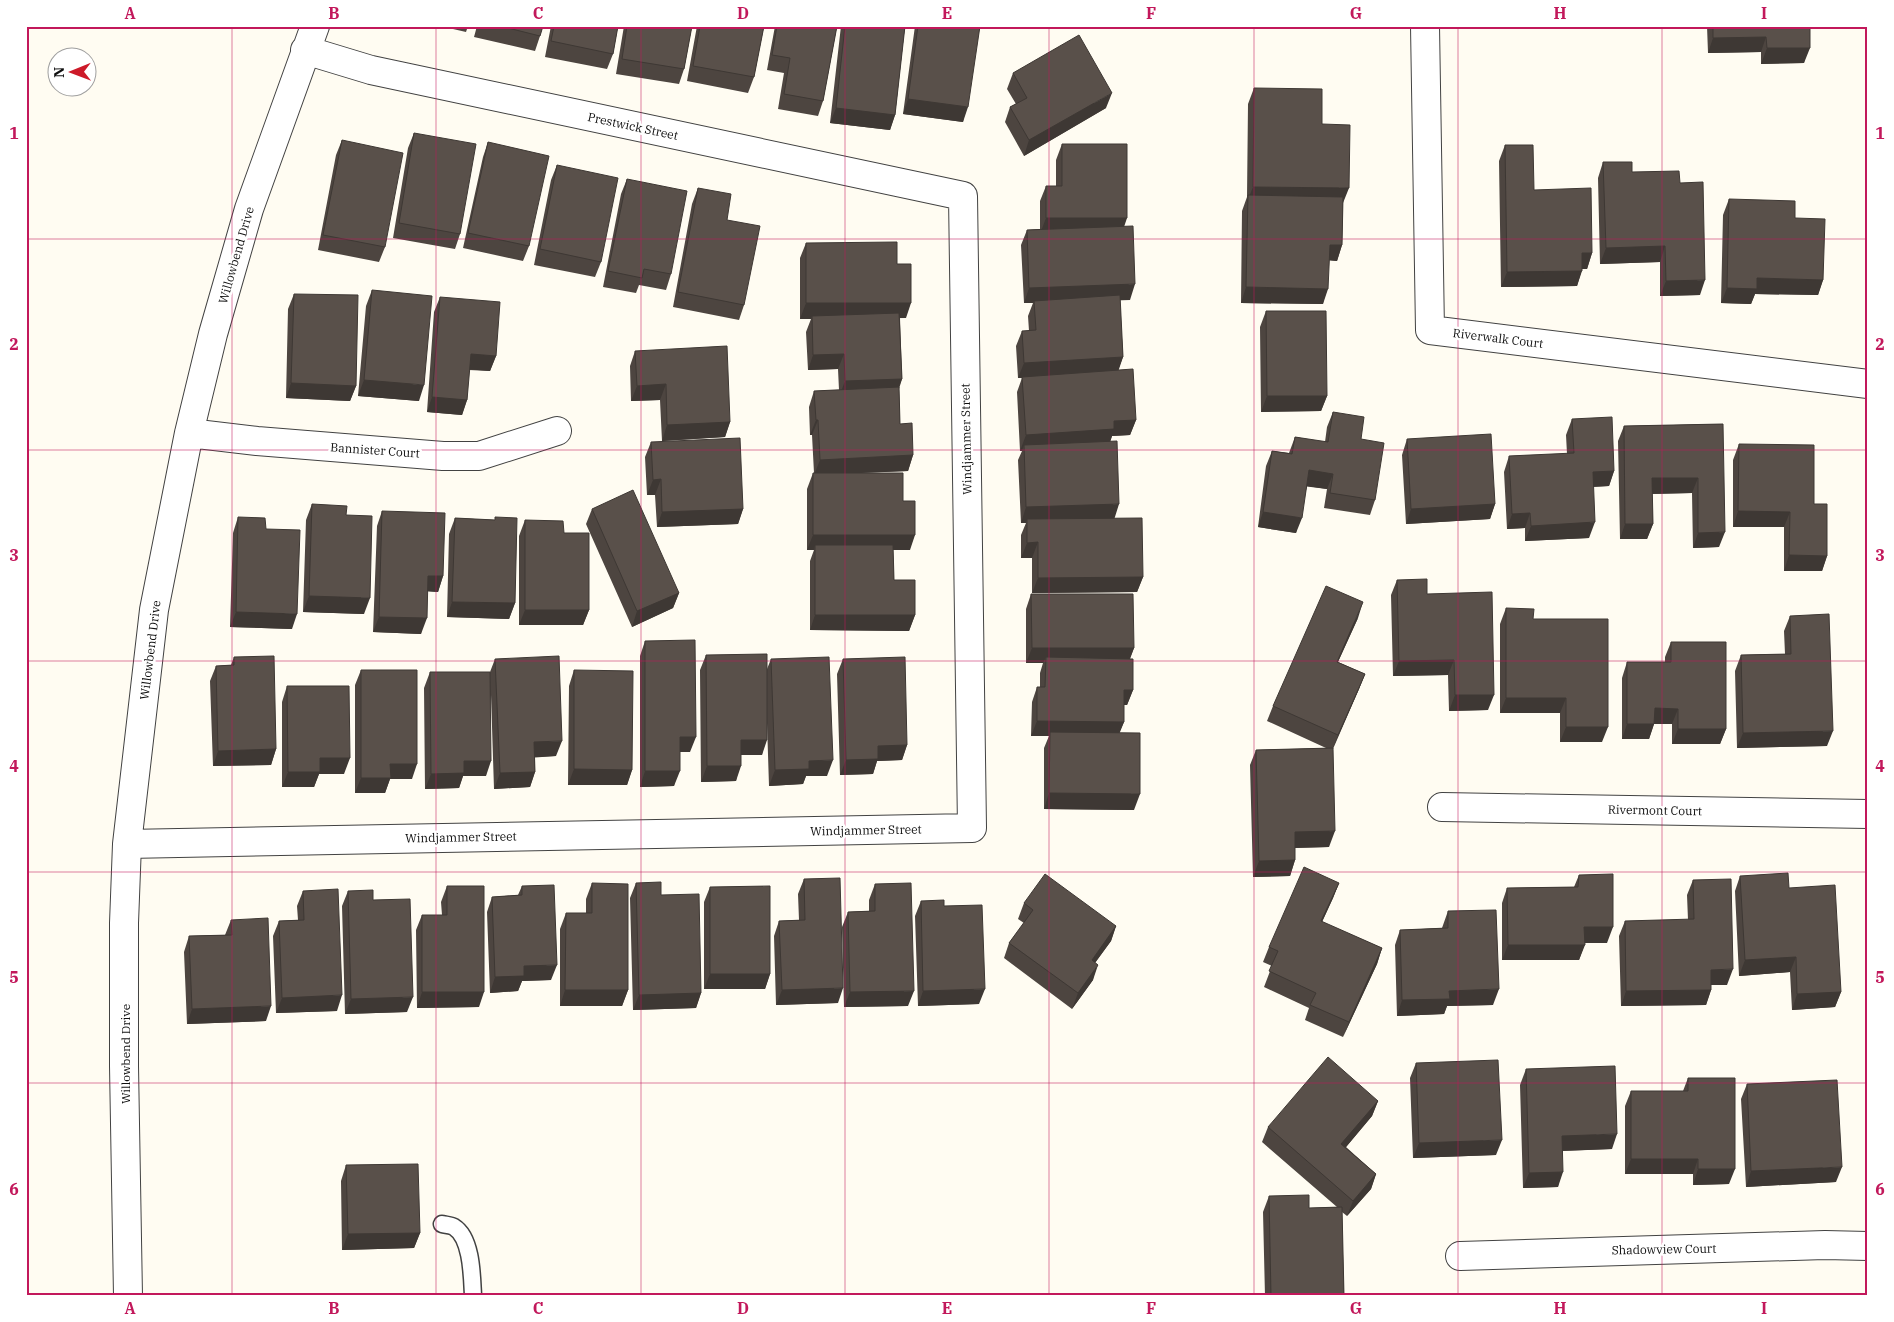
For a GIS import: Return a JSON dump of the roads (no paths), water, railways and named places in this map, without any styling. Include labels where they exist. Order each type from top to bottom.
[{"type":"street","name":"Riverwalk Court","points":[[1425,26],[1430,330],[1868,384]]},
{"type":"street","name":"Prestwick Street","points":[[310,38],[371,70],[963,196]]},
{"type":"street","name":"Willowbend Drive","points":[[128,1296],[124,1066],[124,923],[127,844],[154,610],[190,433],[213,334],[249,209],[310,38]]},
{"type":"street","name":"Windjammer Street","points":[[127,844],[972,828],[963,196]]},
{"type":"street","name":"Bannister Court","points":[[190,433],[256,441],[443,456],[479,456],[557,431]]},
{"type":"street","name":"Rivermont Court","points":[[1442,807],[1868,814]]},
{"type":"street","name":"Shadowview Court","points":[[1460,1256],[1868,1246]]},
{"type":"lane","points":[[442,1224],[453,1227],[461,1234],[468,1248],[473,1296]]}]
